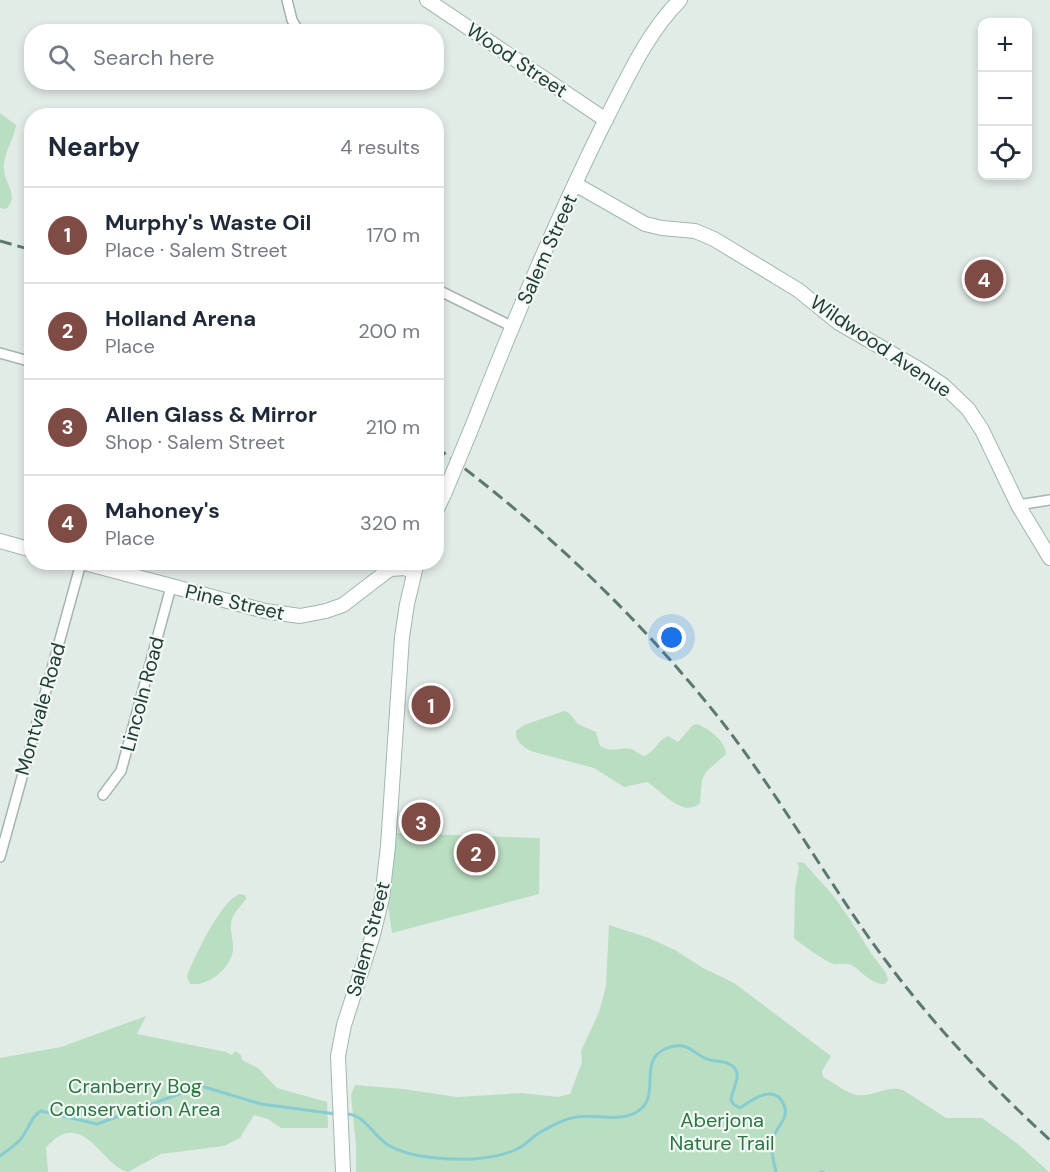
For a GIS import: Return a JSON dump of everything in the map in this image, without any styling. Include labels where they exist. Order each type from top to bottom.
[{"type":"street","points":[[287,0],[294,24]]},
{"type":"street","name":"Wood Street","points":[[427,0],[606,120]]},
{"type":"street","name":"Salem Street","points":[[444,494],[575,184],[606,120],[649,41],[680,0]]},
{"type":"street","name":"Wildwood Avenue","points":[[575,184],[645,224],[695,231],[714,239],[798,290],[839,323],[939,381],[973,416],[1018,505],[1050,558]]},
{"type":"street","points":[[444,293],[513,327]]},
{"type":"street","points":[[0,353],[24,360]]},
{"type":"street","points":[[1018,505],[1050,500]]},
{"type":"street","points":[[0,542],[24,548]]},
{"type":"street","name":"Montvale Road","points":[[0,856],[79,570]]},
{"type":"street","name":"Pine Street","points":[[110,570],[271,612],[307,615],[343,605],[356,597],[380,570]]},
{"type":"street","name":"Salem Street","points":[[343,1172],[337,1067],[339,1047],[378,920],[385,880],[402,637],[415,570]]},
{"type":"street","name":"Lincoln Road","points":[[103,795],[121,771],[171,587]]},
{"type":"green space","points":[[0,113],[16,125],[4,164],[12,195],[12,200],[6,209],[0,208]]},
{"type":"green space","points":[[564,711],[569,713],[578,724],[596,732],[600,746],[605,748],[631,749],[645,756],[668,736],[678,742],[693,725],[697,724],[720,740],[726,754],[706,772],[702,780],[700,803],[687,808],[673,802],[647,782],[624,787],[594,768],[534,752],[519,742],[516,731],[524,725]]},
{"type":"green space","points":[[395,833],[540,838],[539,894],[392,933],[388,905]]},
{"type":"green space","points":[[801,862],[832,894],[849,918],[886,973],[888,980],[885,984],[871,980],[852,965],[831,963],[794,938],[795,888],[799,867],[797,863]]},
{"type":"green space","points":[[239,894],[245,895],[246,899],[232,920],[233,951],[228,964],[211,979],[190,984],[188,973],[203,941],[224,907]]},
{"type":"green space","name":"Aberjona Nature Trail","points":[[609,925],[649,938],[675,950],[703,968],[734,983],[831,1056],[822,1071],[823,1077],[844,1090],[863,1095],[891,1089],[903,1090],[946,1118],[982,1118],[1018,1144],[1049,1172],[356,1172],[351,1095],[355,1085],[457,1097],[522,1093],[558,1097],[570,1094],[582,1062],[581,1051],[599,1012],[606,985]]},
{"type":"green space","name":"Cranberry Bog Conservation Area","points":[[146,1016],[137,1034],[232,1055],[235,1051],[241,1055],[242,1060],[258,1068],[277,1088],[327,1102],[328,1128],[281,1128],[268,1119],[254,1115],[240,1138],[224,1146],[161,1154],[128,1172],[112,1162],[88,1140],[71,1133],[59,1136],[46,1147],[48,1172],[0,1172],[0,1058],[61,1047]]},
{"type":"waterway","points":[[346,1114],[364,1121],[388,1145],[407,1153],[452,1159],[495,1156],[517,1149],[536,1135],[571,1118],[621,1117],[635,1113],[648,1098],[650,1071],[657,1055],[670,1047],[683,1046],[704,1058],[734,1067],[737,1080],[731,1099],[733,1104],[740,1108],[763,1095],[770,1094],[780,1098],[786,1111],[772,1140],[776,1172]]},
{"type":"waterway","points":[[0,1156],[20,1140],[35,1116],[41,1111],[97,1124],[201,1086],[261,1104],[336,1114]]},
{"type":"railway","points":[[0,241],[24,248]]},
{"type":"railway","points":[[444,453],[513,508],[587,573],[688,680],[739,744],[867,935],[908,990],[976,1068],[1050,1140]]},
{"type":"place","name":"Mahoney's","points":[[984,279]]},
{"type":"place","name":"Murphy's Waste Oil","points":[[431,705]]},
{"type":"place","name":"Allen Glass & Mirror","points":[[421,822]]},
{"type":"place","name":"Holland Arena","points":[[476,853]]}]
